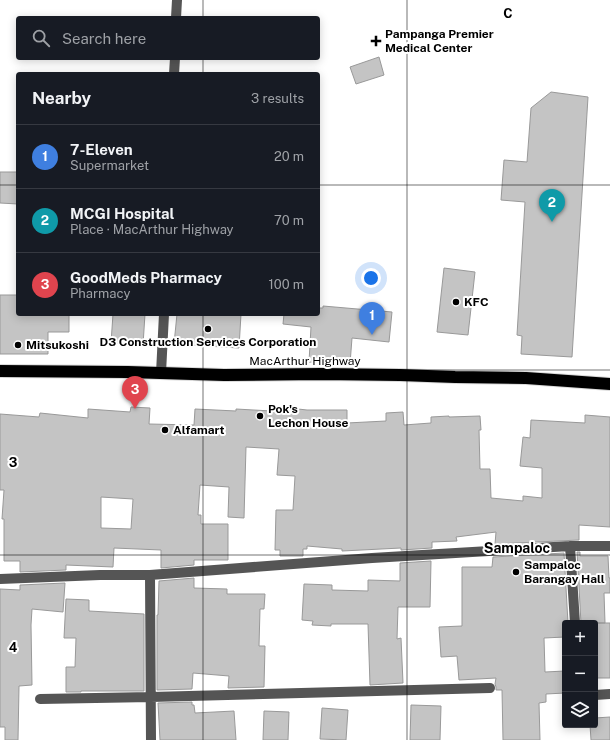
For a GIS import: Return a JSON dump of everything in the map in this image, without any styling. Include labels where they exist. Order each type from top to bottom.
[{"type":"highway","name":"MacArthur Highway","points":[[0,371],[128,372],[224,375],[400,375],[526,378],[610,384]]},
{"type":"street","points":[[176,16],[177,0]]},
{"type":"street","points":[[174,72],[175,60]]},
{"type":"street","points":[[161,373],[164,316]]},
{"type":"street","points":[[570,546],[575,620]]},
{"type":"street","points":[[0,579],[100,575],[150,575],[372,558],[570,546],[610,546]]},
{"type":"street","points":[[150,575],[151,740]]},
{"type":"street","points":[[40,699],[490,688]]},
{"type":"street","points":[[598,695],[610,694]]},
{"type":"building","points":[[379,57],[384,75],[356,84],[350,67]]},
{"type":"building","points":[[551,92],[588,97],[572,357],[521,354],[522,336],[517,335],[525,202],[501,200],[504,160],[527,162],[531,108]]},
{"type":"building","points":[[0,172],[16,172],[16,204],[0,203]]},
{"type":"building","name":"KFC","points":[[444,268],[475,272],[468,335],[437,332]]},
{"type":"building","points":[[0,295],[16,295],[16,316],[69,316],[69,332],[48,332],[48,354],[0,354]]},
{"type":"building","points":[[323,306],[392,312],[389,342],[352,338],[350,364],[309,362],[311,327],[283,324],[284,316],[320,316],[320,308],[323,308]]},
{"type":"building","points":[[113,316],[145,316],[143,345],[111,343]]},
{"type":"building","name":"D3 Construction Services Corporation","points":[[177,316],[241,316],[239,348],[174,344]]},
{"type":"building","points":[[131,407],[150,408],[149,424],[194,425],[195,409],[236,411],[236,409],[289,412],[289,408],[307,410],[347,410],[347,423],[386,421],[386,413],[403,412],[404,425],[431,423],[431,417],[480,416],[480,469],[490,469],[491,498],[523,501],[523,496],[542,498],[542,468],[520,466],[523,437],[530,438],[531,420],[585,423],[585,415],[610,417],[610,527],[579,525],[579,540],[495,544],[496,532],[456,537],[457,541],[432,542],[432,548],[342,551],[342,549],[307,546],[307,549],[303,549],[303,556],[280,556],[280,550],[275,550],[276,510],[293,510],[295,476],[277,475],[279,449],[246,447],[244,518],[228,517],[229,487],[200,485],[198,515],[201,515],[201,524],[228,524],[228,560],[194,560],[194,565],[161,568],[161,550],[114,548],[113,567],[66,565],[66,570],[20,572],[20,561],[4,561],[4,519],[2,519],[4,490],[0,490],[0,414],[39,417],[40,413],[88,418],[88,409],[130,412]],"holes":[[[101,497],[133,499],[131,529],[101,528]]]},
{"type":"building","points":[[577,552],[580,552],[580,556],[608,556],[610,593],[604,593],[605,623],[598,623],[598,620],[581,620]]},
{"type":"building","points":[[564,553],[568,620],[562,620],[562,637],[544,638],[545,672],[562,671],[562,693],[546,694],[546,702],[539,703],[540,740],[503,740],[502,690],[496,690],[496,678],[459,680],[457,656],[441,657],[439,627],[462,626],[462,567],[492,567],[493,557]]},
{"type":"building","points":[[431,561],[430,607],[398,607],[397,639],[401,638],[403,683],[370,685],[368,624],[331,624],[331,626],[312,625],[313,621],[302,620],[304,584],[332,585],[332,590],[368,591],[368,580],[400,581],[400,563]]},
{"type":"building","points":[[194,578],[194,588],[227,589],[227,594],[265,594],[264,609],[260,609],[259,646],[265,646],[264,687],[228,688],[229,676],[193,673],[192,689],[157,690],[157,615],[159,581]]},
{"type":"building","points":[[65,583],[63,612],[32,609],[32,685],[19,686],[18,740],[5,740],[5,727],[0,727],[0,589],[20,590],[20,585]]},
{"type":"building","points":[[66,599],[89,600],[89,611],[144,614],[144,691],[66,692],[66,667],[75,667],[76,638],[64,638]]},
{"type":"building","points":[[598,623],[610,623],[610,678],[598,678]]},
{"type":"building","points":[[192,702],[195,713],[234,711],[236,740],[160,740],[158,703]]},
{"type":"building","points":[[411,705],[441,706],[440,740],[410,740]]},
{"type":"building","points":[[322,708],[348,710],[346,740],[320,739]]},
{"type":"building","points":[[264,711],[289,712],[288,740],[263,740]]},
{"type":"building","points":[[610,717],[610,740],[591,740],[590,728],[598,728],[598,718]]},
{"type":"place","name":"Pampanga Premier Medical Center","points":[[376,41]]},
{"type":"place","name":"MCGI Hospital","points":[[552,222]]},
{"type":"place","name":"KFC","points":[[456,302]]},
{"type":"place","name":"D3 Construction Services Corporation","points":[[208,329]]},
{"type":"place","name":"7-Eleven","points":[[372,335]]},
{"type":"place","name":"Mitsukoshi","points":[[18,345]]},
{"type":"place","name":"GoodMeds Pharmacy","points":[[135,409]]},
{"type":"place","name":"Pok's Lechon House","points":[[260,416]]},
{"type":"place","name":"Alfamart","points":[[165,430]]},
{"type":"place","name":"Sampaloc Barangay Hall","points":[[516,572]]},
{"type":"district","name":"Sampaloc","points":[[517,548]]}]
